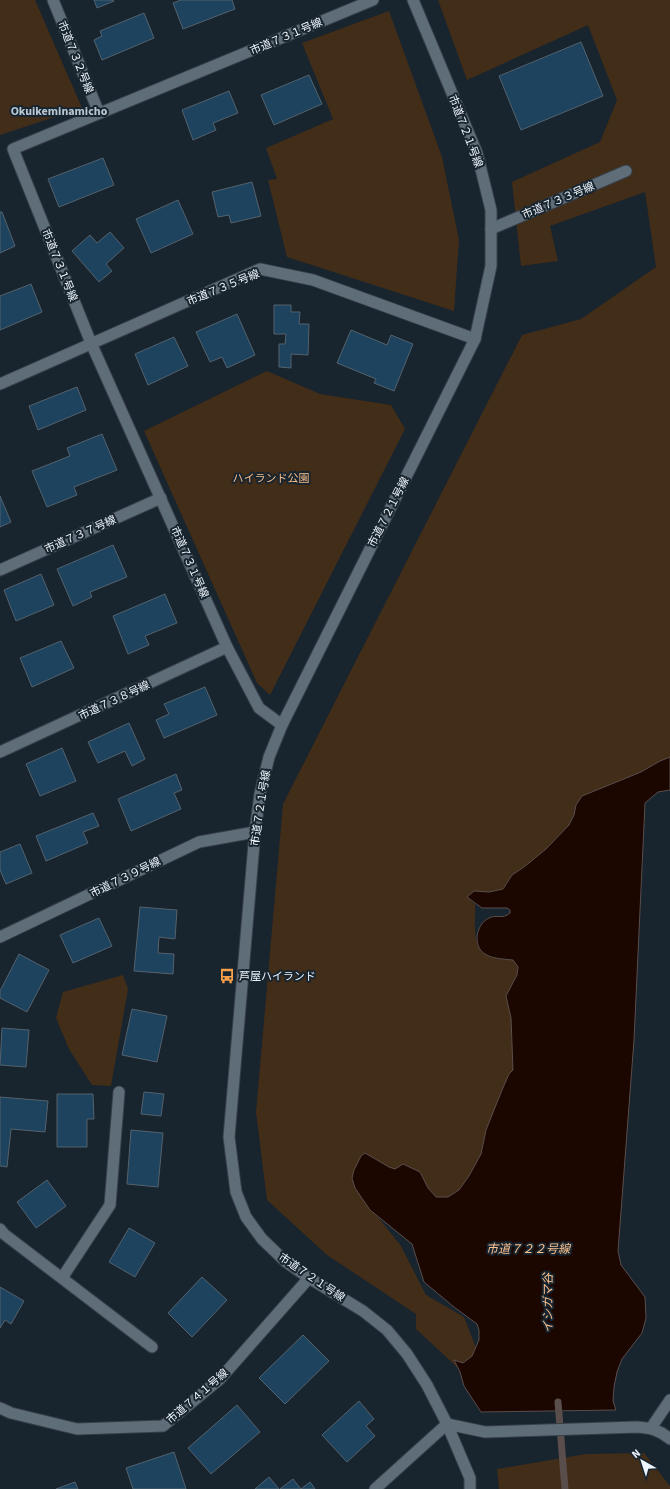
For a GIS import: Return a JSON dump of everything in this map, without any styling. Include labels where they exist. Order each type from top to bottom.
[{"type":"street","name":"市道７３２号線","points":[[53,0],[100,113]]},
{"type":"street","name":"市道７３１号線","points":[[282,725],[259,708],[227,647],[91,343],[14,149],[373,0]]},
{"type":"street","name":"市道７２１号線","points":[[413,0],[477,153],[491,210],[491,266],[475,339],[282,725],[269,757],[260,794],[255,832],[229,1137],[236,1192],[246,1217],[262,1239],[286,1262],[363,1311],[387,1330],[407,1354],[427,1385],[447,1424],[470,1478],[470,1489]]},
{"type":"street","name":"市道７３３号線","points":[[491,229],[626,171]]},
{"type":"street","name":"市道７３５号線","points":[[0,384],[260,270],[313,280],[475,339]]},
{"type":"street","name":"市道７３７号線","points":[[0,570],[161,498]]},
{"type":"street","name":"市道７３８号線","points":[[0,752],[227,647]]},
{"type":"street","name":"市道７３９号線","points":[[0,937],[199,842],[255,832]]},
{"type":"street","points":[[62,1278],[110,1205],[120,1092]]},
{"type":"street","points":[[0,1229],[4,1234],[152,1347]]},
{"type":"street","name":"市道７４１号線","points":[[0,1408],[77,1429],[163,1426],[220,1379],[309,1278]]},
{"type":"street","points":[[651,1428],[670,1400]]},
{"type":"street","points":[[375,1489],[447,1424],[485,1432],[637,1427],[651,1428],[664,1434],[670,1439]]},
{"type":"green space","points":[[0,0],[35,0],[82,108],[0,135]]},
{"type":"green space","points":[[438,0],[670,0],[670,757],[641,772],[589,793],[576,805],[574,815],[569,825],[546,849],[512,875],[503,889],[489,892],[474,891],[470,900],[475,904],[475,927],[477,942],[480,949],[484,954],[491,957],[513,960],[518,966],[517,975],[506,996],[517,1039],[513,1055],[513,1070],[509,1075],[486,1130],[481,1154],[469,1176],[459,1190],[448,1197],[436,1197],[428,1188],[420,1172],[403,1164],[395,1170],[389,1167],[355,1188],[401,1246],[426,1295],[464,1317],[476,1348],[472,1356],[463,1363],[455,1360],[458,1368],[416,1329],[416,1314],[327,1255],[267,1200],[256,1112],[283,804],[522,335],[581,319],[656,267],[645,192],[550,226],[558,261],[521,266],[512,182],[600,142],[617,100],[588,25],[467,80]]},
{"type":"green space","points":[[389,11],[442,157],[459,240],[454,311],[287,257],[268,180],[277,179],[266,148],[333,119],[302,43]]},
{"type":"green space","name":"ハイランド公園","points":[[267,371],[320,394],[391,405],[405,429],[270,695],[257,683],[144,431]]},
{"type":"green space","points":[[123,975],[128,989],[111,1086],[92,1085],[69,1049],[56,1018],[63,992]]},
{"type":"green space","points":[[644,1453],[670,1486],[670,1489],[499,1489],[497,1469],[586,1454]]},
{"type":"water","name":"市道７２２号線","points":[[670,757],[670,790],[658,792],[645,803],[634,1040],[618,1251],[621,1265],[645,1297],[646,1318],[642,1333],[622,1359],[617,1372],[613,1401],[616,1410],[481,1412],[464,1386],[460,1372],[454,1360],[463,1363],[472,1356],[479,1340],[479,1330],[477,1324],[424,1282],[412,1244],[370,1210],[355,1188],[352,1178],[354,1170],[361,1156],[365,1153],[389,1167],[395,1169],[403,1164],[420,1172],[428,1188],[436,1197],[448,1197],[459,1190],[469,1176],[481,1154],[486,1130],[509,1074],[513,1070],[511,1018],[506,996],[517,975],[518,967],[513,960],[488,956],[478,946],[477,941],[477,935],[481,925],[485,921],[492,917],[502,917],[507,915],[510,913],[510,910],[507,908],[482,908],[467,897],[474,891],[489,892],[503,889],[512,875],[546,849],[569,825],[574,815],[576,805],[582,796],[641,772]]},
{"type":"building","points":[[94,0],[113,0],[114,1],[97,8]]},
{"type":"building","points":[[181,0],[232,0],[235,9],[183,29],[173,3]]},
{"type":"building","points":[[144,13],[154,38],[102,60],[94,40],[102,36],[100,31]]},
{"type":"building","points":[[581,42],[603,96],[521,130],[499,76]]},
{"type":"building","points":[[309,75],[322,104],[274,125],[261,95]]},
{"type":"building","points":[[229,91],[238,113],[213,123],[216,130],[193,140],[182,110]]},
{"type":"building","points":[[103,158],[114,185],[59,207],[48,179]]},
{"type":"building","points":[[252,182],[261,216],[231,223],[229,215],[218,217],[212,192]]},
{"type":"building","points":[[178,200],[193,234],[151,253],[136,219]]},
{"type":"building","points":[[0,212],[2,212],[15,246],[0,253]]},
{"type":"building","points":[[110,232],[124,248],[106,264],[112,271],[99,282],[72,251],[90,235],[97,243]]},
{"type":"building","points":[[31,284],[42,312],[0,330],[0,296]]},
{"type":"building","points":[[274,305],[291,305],[291,312],[300,312],[299,324],[309,324],[308,355],[291,354],[291,368],[279,367],[279,344],[285,344],[286,334],[274,334]]},
{"type":"building","points":[[237,314],[255,355],[227,368],[222,357],[210,362],[196,332]]},
{"type":"building","points":[[351,330],[387,345],[391,335],[413,344],[394,391],[374,383],[376,379],[337,363]]},
{"type":"building","points":[[174,337],[188,366],[148,385],[135,354]]},
{"type":"building","points":[[77,387],[86,410],[38,430],[29,406]]},
{"type":"building","points":[[102,434],[117,470],[74,487],[77,495],[47,507],[32,471],[70,456],[67,448]]},
{"type":"building","points":[[0,496],[11,522],[0,527]]},
{"type":"building","points":[[113,545],[127,577],[90,592],[92,597],[73,606],[57,569]]},
{"type":"building","points":[[41,574],[54,605],[16,621],[4,590]]},
{"type":"building","points":[[165,594],[177,623],[145,636],[149,645],[128,654],[113,616]]},
{"type":"building","points":[[61,641],[74,668],[32,687],[20,658]]},
{"type":"building","points":[[205,687],[217,715],[164,738],[156,720],[169,714],[164,704]]},
{"type":"building","points":[[129,723],[145,759],[132,766],[125,751],[98,763],[88,742]]},
{"type":"building","points":[[62,748],[76,781],[40,796],[26,764]]},
{"type":"building","points":[[176,774],[182,790],[174,793],[181,809],[131,831],[118,799]]},
{"type":"building","points":[[93,813],[99,826],[83,832],[88,843],[46,861],[36,836]]},
{"type":"building","points":[[20,844],[32,873],[6,884],[0,870],[0,852]]},
{"type":"building","points":[[140,907],[177,910],[175,939],[159,937],[158,953],[174,954],[173,974],[134,971]]},
{"type":"building","points":[[99,918],[112,946],[73,963],[60,935]]},
{"type":"building","points":[[19,954],[49,970],[27,1012],[0,998],[0,991]]},
{"type":"building","points":[[132,1009],[167,1016],[157,1062],[122,1055]]},
{"type":"building","points":[[2,1028],[29,1030],[26,1067],[0,1065]]},
{"type":"building","points":[[144,1092],[164,1094],[161,1116],[141,1114]]},
{"type":"building","points":[[57,1094],[93,1094],[94,1119],[87,1119],[87,1147],[57,1147]]},
{"type":"building","points":[[0,1097],[48,1101],[45,1132],[11,1129],[7,1167],[0,1166]]},
{"type":"building","points":[[131,1130],[163,1133],[158,1187],[127,1184]]},
{"type":"building","points":[[47,1180],[66,1206],[36,1228],[17,1202]]},
{"type":"building","points":[[129,1228],[155,1243],[135,1277],[109,1262]]},
{"type":"building","points":[[202,1277],[227,1300],[192,1337],[168,1313]]},
{"type":"building","points":[[0,1287],[24,1301],[11,1324],[5,1320],[0,1328]]},
{"type":"building","points":[[303,1335],[329,1361],[285,1404],[259,1378]]},
{"type":"building","points":[[359,1401],[374,1419],[366,1426],[375,1436],[347,1462],[322,1435]]},
{"type":"building","points":[[237,1405],[260,1432],[211,1474],[188,1448]]},
{"type":"building","points":[[174,1452],[186,1489],[133,1489],[126,1468]]},
{"type":"building","points":[[269,1477],[279,1489],[255,1489]]},
{"type":"building","points":[[293,1479],[301,1489],[280,1489]]},
{"type":"building","points":[[75,1482],[78,1489],[56,1489]]},
{"type":"building","points":[[310,1482],[315,1489],[301,1489]]},
{"type":"waterway","name":"イシガマ谷","points":[[558,1402],[565,1489]]},
{"type":"place","name":"芦屋ハイランド","points":[[227,976]]},
{"type":"district","name":"Okuikeminamicho","points":[[59,111]]}]
